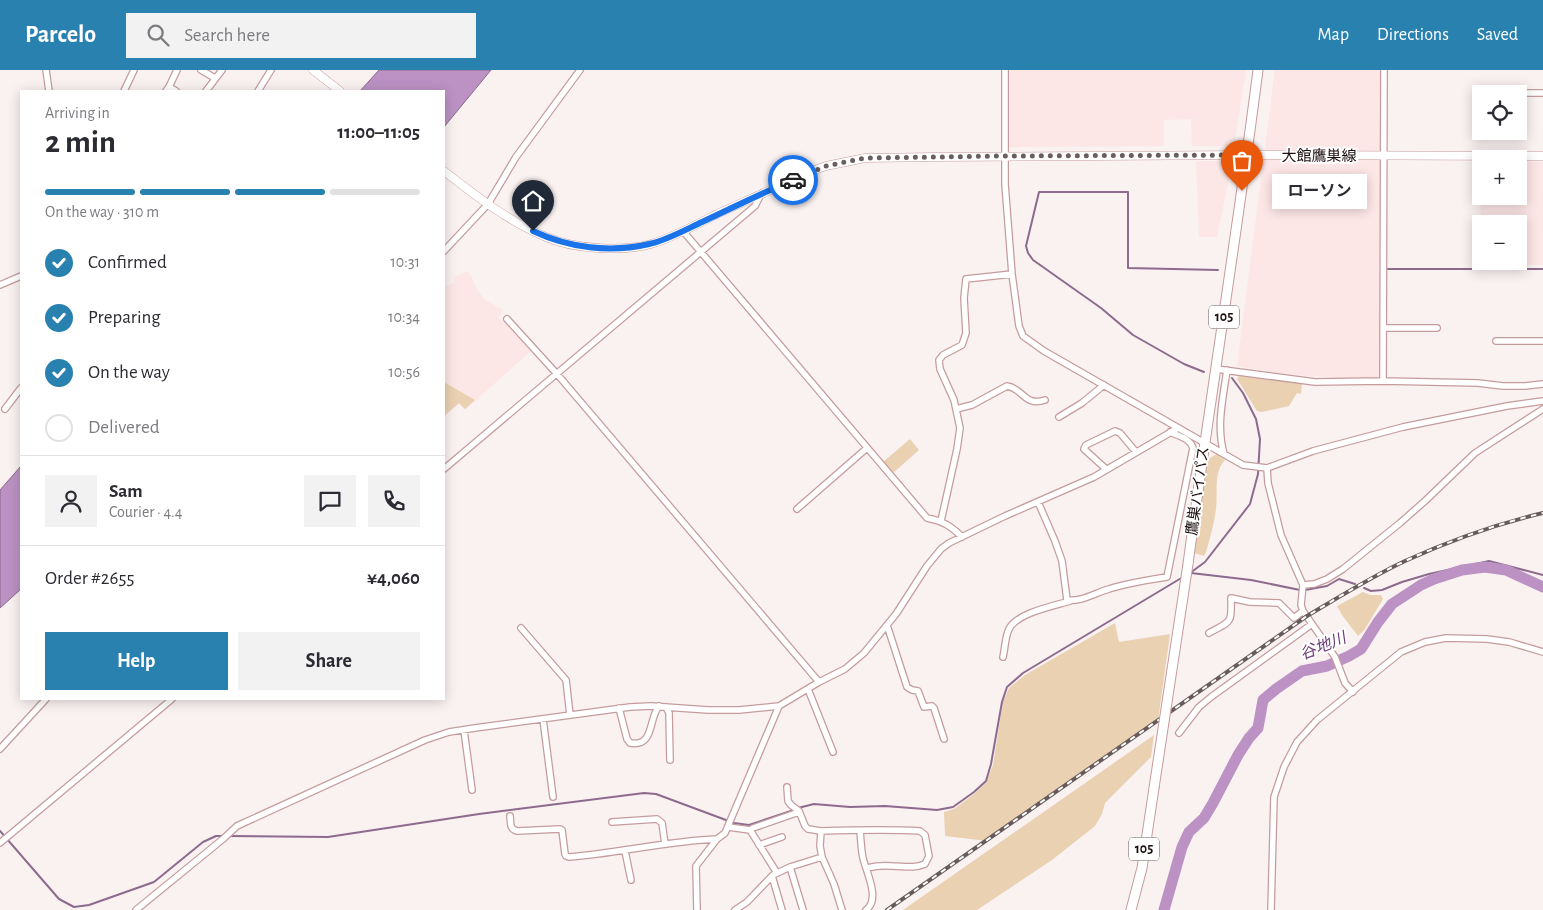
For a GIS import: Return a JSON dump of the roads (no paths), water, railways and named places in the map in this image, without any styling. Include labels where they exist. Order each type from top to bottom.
[{"type":"highway","name":"鷹巣バイパス","points":[[1131,910],[1142,868],[1188,564],[1258,70]]},
{"type":"main road","points":[[313,70],[339,90]]},
{"type":"main road","name":"大館鷹巣線","points":[[445,172],[472,193],[518,224],[548,238],[570,245],[591,248],[620,248],[650,244],[683,231],[815,170],[865,158],[1247,155],[1543,156]]},
{"type":"street","points":[[46,70],[49,90]]},
{"type":"street","points":[[127,90],[134,70]]},
{"type":"street","points":[[167,89],[177,70]]},
{"type":"street","points":[[201,70],[215,78]]},
{"type":"street","points":[[207,90],[222,70]]},
{"type":"street","points":[[259,90],[272,70]]},
{"type":"street","points":[[445,250],[488,204],[516,157],[580,70]]},
{"type":"street","points":[[1005,70],[1005,184],[1012,274],[1019,326],[1023,336],[1044,351],[1243,465],[1267,468],[1313,451],[1403,426],[1543,401]]},
{"type":"street","points":[[1382,381],[1384,70]]},
{"type":"street","points":[[1527,93],[1543,93]]},
{"type":"street","points":[[445,468],[755,206],[761,194]]},
{"type":"street","points":[[683,231],[927,518],[941,521],[954,529],[962,537]]},
{"type":"street","points":[[941,521],[960,428],[954,400],[940,369],[939,360],[943,355],[962,345],[966,333],[964,298],[966,279],[1012,274]]},
{"type":"street","points":[[0,285],[20,276]]},
{"type":"street","points":[[507,319],[819,682]]},
{"type":"street","points":[[1383,328],[1437,328]]},
{"type":"street","points":[[1496,341],[1543,341]]},
{"type":"street","points":[[1216,369],[1315,382],[1382,381],[1478,383],[1510,386],[1543,384]]},
{"type":"street","points":[[1224,454],[1220,440],[1220,422],[1227,370]]},
{"type":"street","points":[[1059,417],[1082,403],[1104,385]]},
{"type":"street","points":[[956,409],[972,405],[1007,386],[1011,386],[1026,399],[1034,402],[1045,400]]},
{"type":"street","points":[[5,409],[20,389]]},
{"type":"street","points":[[1303,585],[1314,584],[1327,579],[1342,569],[1426,501],[1475,453],[1543,409]]},
{"type":"street","points":[[136,910],[223,840],[237,826],[247,820],[425,740],[449,732],[619,708],[659,706],[739,710],[779,706],[845,669],[864,653],[887,626],[934,556],[949,543],[1094,477],[1178,428]]},
{"type":"street","points":[[1106,469],[1084,449],[1086,444],[1116,431],[1120,433],[1136,452]]},
{"type":"street","points":[[1003,657],[1008,630],[1012,624],[1025,615],[1141,580],[1167,577],[1193,448],[1192,443],[1170,432]]},
{"type":"street","points":[[797,509],[868,448]]},
{"type":"street","points":[[1267,468],[1268,483],[1281,535],[1303,585],[1301,605],[1303,611],[1335,657],[1345,683],[1353,692]]},
{"type":"street","points":[[1038,502],[1062,561],[1067,600],[1072,601]]},
{"type":"street","points":[[1209,633],[1229,621],[1232,617],[1231,598],[1250,602],[1279,604],[1294,618],[1303,611]]},
{"type":"street","points":[[1179,733],[1189,718],[1205,702],[1312,624]]},
{"type":"street","points":[[887,626],[908,687],[918,691],[924,707],[932,706],[934,708],[944,739]]},
{"type":"street","points":[[521,628],[566,680],[570,715]]},
{"type":"street","points":[[1270,910],[1274,797],[1278,781],[1297,742],[1317,720],[1401,652],[1425,642],[1436,639],[1487,639],[1509,642],[1543,652]]},
{"type":"street","points":[[808,689],[833,752]]},
{"type":"street","points":[[0,749],[45,700]]},
{"type":"street","points":[[0,843],[171,700]]},
{"type":"street","points":[[619,708],[627,739],[630,743],[637,744],[648,736],[653,716],[659,706]]},
{"type":"street","points":[[697,910],[696,866],[717,839],[726,833],[779,706]]},
{"type":"street","points":[[666,707],[669,713],[670,760]]},
{"type":"street","points":[[543,719],[553,796]]},
{"type":"street","points":[[464,730],[472,790]]},
{"type":"street","points":[[787,787],[788,800],[798,810],[808,829],[821,831],[887,829],[920,831],[925,835],[929,856],[925,864],[918,867],[879,866],[867,868]]},
{"type":"street","points":[[750,830],[798,810]]},
{"type":"street","points":[[510,816],[511,828],[517,831],[560,828],[562,830],[565,854],[569,857],[625,851],[692,840],[717,839]]},
{"type":"street","points":[[612,822],[657,819],[662,823],[665,844]]},
{"type":"street","points":[[730,823],[750,830],[759,845],[774,874],[782,910]]},
{"type":"street","points":[[821,831],[820,846],[822,857],[834,884],[842,910]]},
{"type":"street","points":[[860,831],[862,852],[873,896],[872,903],[866,910]]},
{"type":"street","points":[[759,845],[782,837]]},
{"type":"street","points":[[625,851],[631,880]]},
{"type":"street","points":[[735,910],[746,902],[774,874],[822,857]]},
{"type":"street","points":[[790,867],[803,910]]},
{"type":"waterway","points":[[1204,372],[1184,364],[1133,335],[1101,308],[1033,260],[1026,246],[1039,192],[1128,192],[1128,268],[1218,270]]},
{"type":"waterway","points":[[1388,269],[1543,269]]},
{"type":"waterway","points":[[1190,573],[1205,562],[1250,504],[1258,474],[1260,439],[1256,419],[1243,393],[1232,378]]},
{"type":"waterway","name":"谷地川","points":[[1364,588],[1371,591],[1382,590],[1429,574],[1489,561],[1543,575]]},
{"type":"waterway","name":"谷地川","points":[[1164,910],[1182,847],[1189,832],[1204,818],[1238,755],[1258,728],[1263,700],[1302,671],[1327,666],[1361,649],[1392,604],[1434,579],[1462,570],[1485,567],[1506,570],[1543,587]]},
{"type":"waterway","points":[[1191,573],[1251,580],[1300,590]]},
{"type":"waterway","points":[[798,808],[814,804],[937,810],[953,807],[986,781],[991,764],[1002,702],[1007,687],[1023,673],[1183,577]]},
{"type":"waterway","points":[[1305,590],[1327,586],[1339,579],[1355,584]]},
{"type":"waterway","points":[[229,836],[328,837],[479,814],[644,793],[656,794],[734,823],[749,825],[794,810]]},
{"type":"waterway","points":[[0,831],[59,899],[74,907],[89,905],[154,882],[203,842],[216,836],[225,836]]},
{"type":"railway","points":[[887,910],[1307,616],[1355,587],[1405,561],[1490,528],[1543,513]]},
{"type":"place","name":"ローソン","points":[[1242,191]]}]
